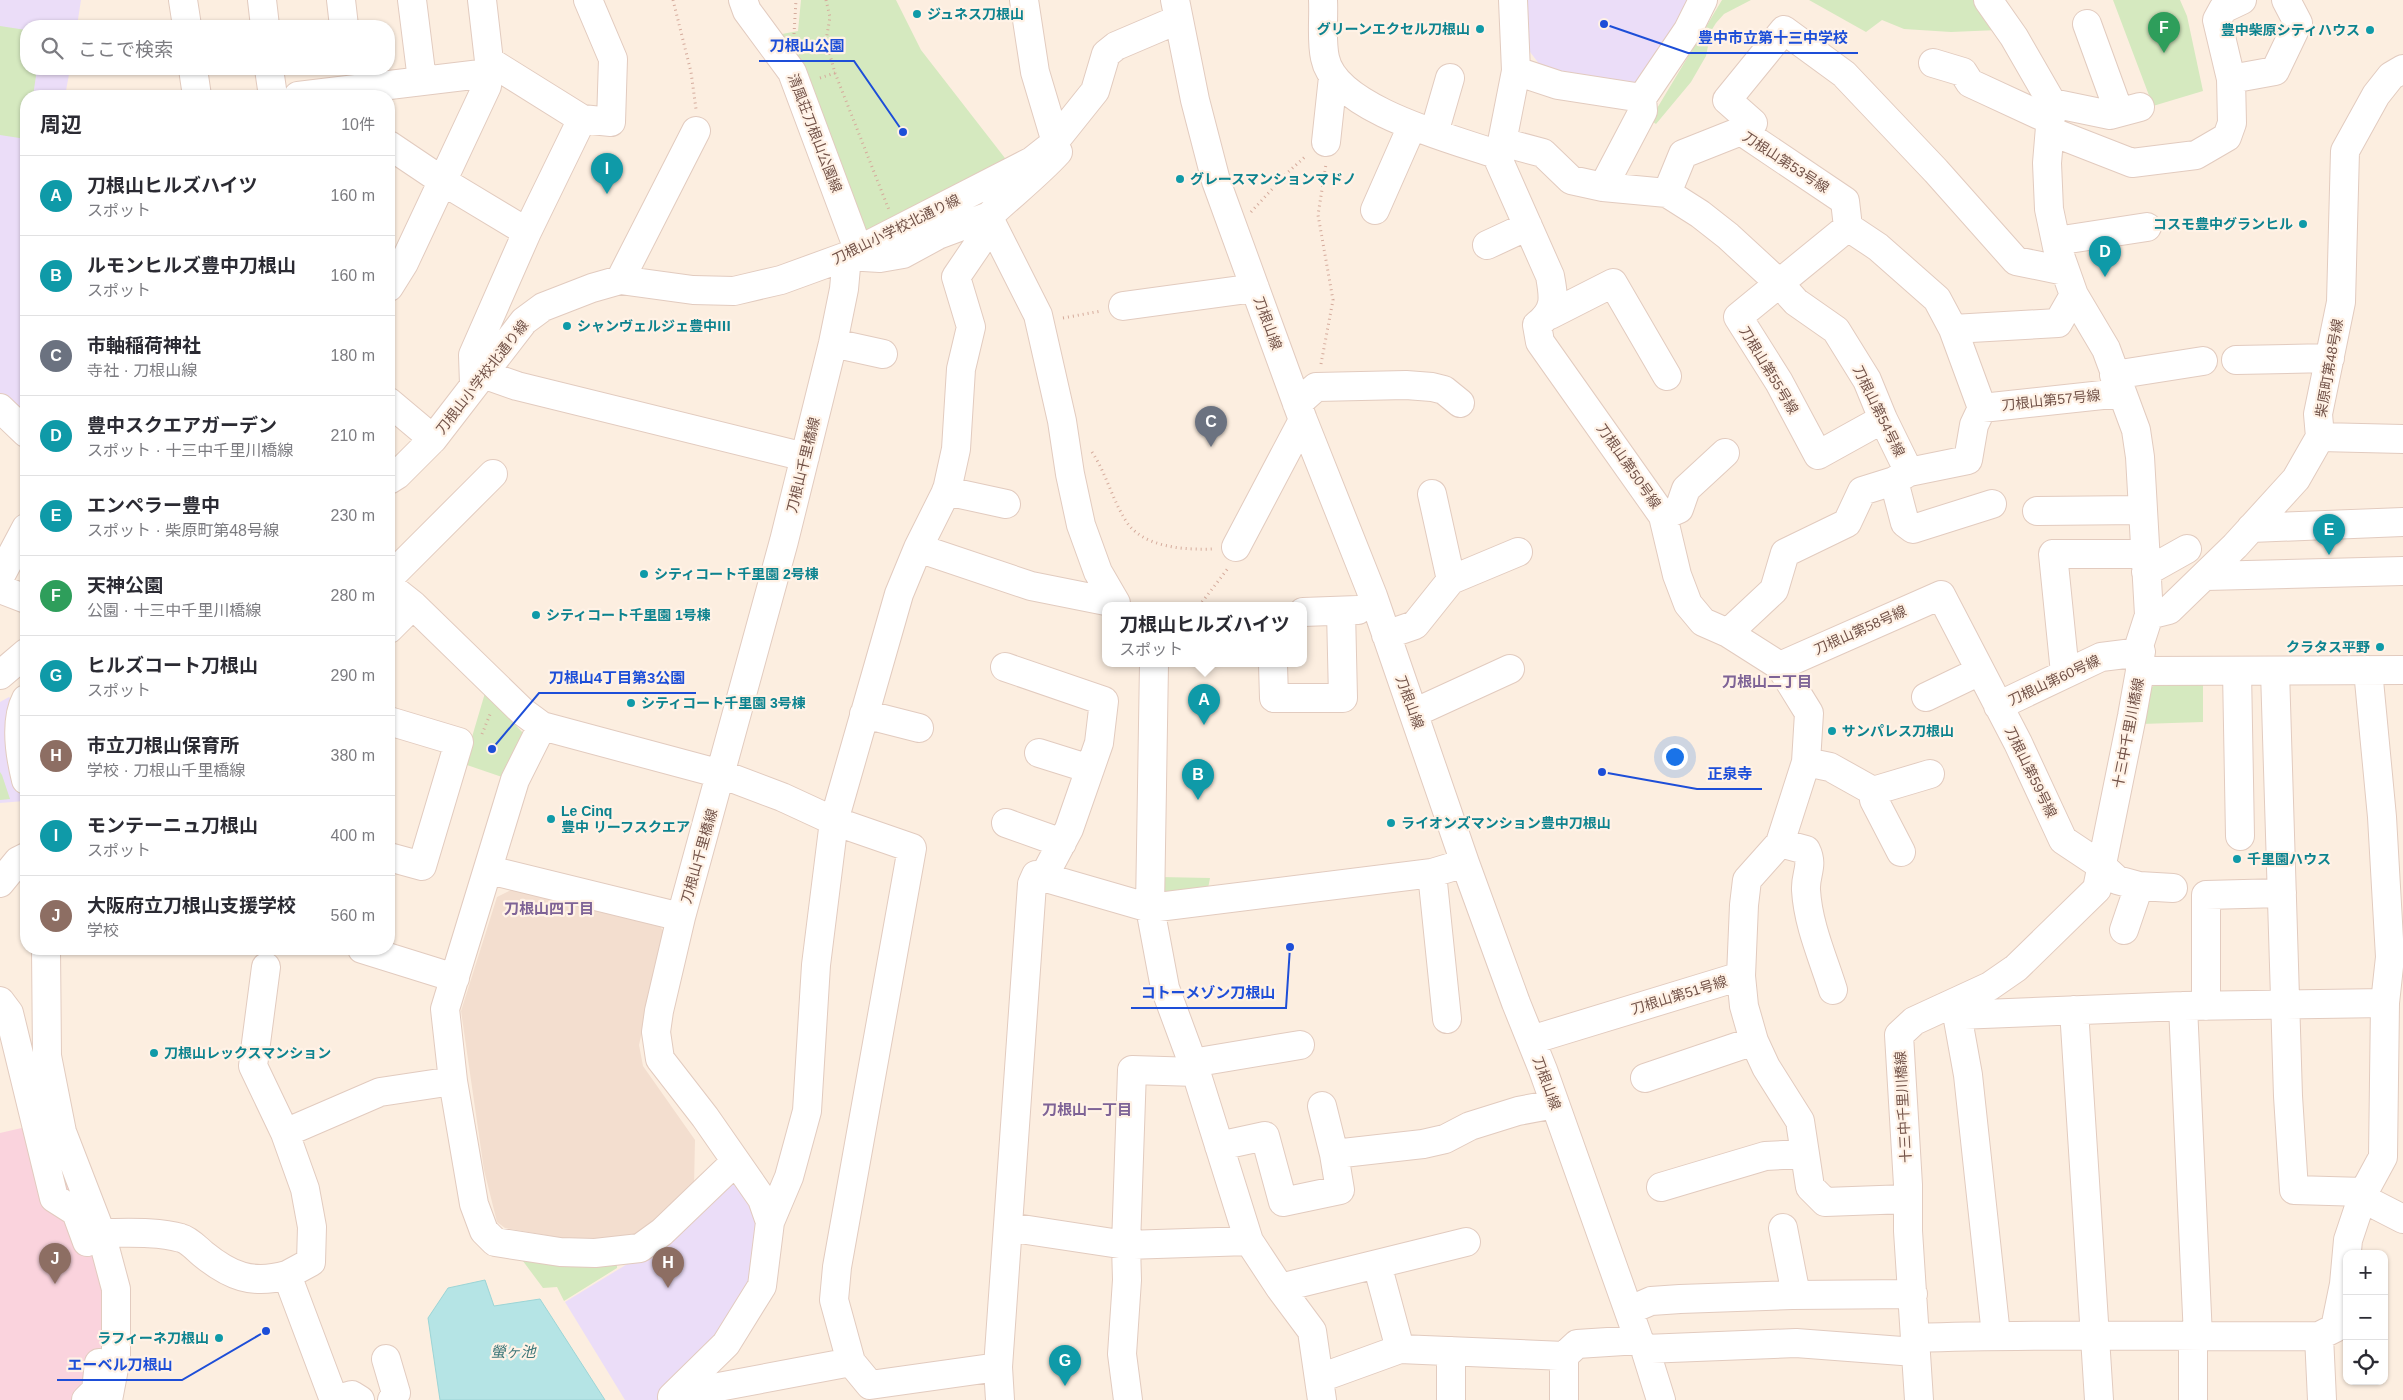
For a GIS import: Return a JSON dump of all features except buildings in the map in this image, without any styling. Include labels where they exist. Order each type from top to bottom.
[{"type":"street","points":[[184,0],[186,20]]},
{"type":"street","points":[[262,0],[264,20]]},
{"type":"street","points":[[341,0],[343,20]]},
{"type":"street","points":[[412,0],[422,80]]},
{"type":"street","points":[[395,277],[444,182],[487,86],[489,67],[482,0]]},
{"type":"street","points":[[326,90],[350,79],[422,80],[489,67],[582,119],[611,122],[613,59],[588,0]]},
{"type":"street","name":"清風荘刀根山公園線","points":[[743,0],[748,11],[792,72],[852,252]]},
{"type":"street","points":[[770,1222],[789,1177],[806,1111],[815,974],[834,821],[899,594],[918,548],[946,491],[956,449],[961,369],[971,326],[956,277],[991,220],[1026,181],[1042,170],[1058,152],[1053,142],[1035,72],[1024,0]]},
{"type":"street","points":[[1324,0],[1324,58],[1332,77],[1355,98],[1423,130],[1499,148],[1543,153],[1571,180],[1603,187],[1667,193]]},
{"type":"street","points":[[1499,148],[1516,71],[1514,0]]},
{"type":"street","points":[[1603,187],[1643,111],[1642,98],[1682,38],[1704,0]]},
{"type":"street","points":[[1988,0],[2014,37],[2051,118]]},
{"type":"street","points":[[1932,63],[1964,72],[1970,83],[2051,118],[2132,164],[2196,155],[2227,137],[2232,123],[2231,79],[2217,20],[2223,9],[2242,0]]},
{"type":"street","points":[[2231,79],[2275,72],[2298,23],[2286,0]]},
{"type":"street","name":"刀根山小学校北通り線","points":[[395,476],[433,439],[524,322],[543,307],[592,288],[620,280],[693,290],[734,291],[781,280],[852,252],[1032,161],[1053,142],[1095,91],[1106,54],[1176,10]]},
{"type":"street","name":"刀根山線","points":[[1176,10],[1195,100],[1216,181],[1256,288],[1305,404],[1465,863],[1555,1104],[1661,1400]]},
{"type":"street","points":[[2051,118],[2110,115],[2130,109],[2087,24]]},
{"type":"street","points":[[1741,131],[1753,123],[1727,100],[1784,30],[1844,74],[1936,171],[2016,261],[2070,283],[2058,324],[1953,329]]},
{"type":"street","name":"柴原町第48号線","points":[[2149,615],[2169,610],[2206,576],[2296,479],[2320,437],[2318,414],[2341,302],[2345,151],[2376,95],[2391,76],[2403,70]]},
{"type":"street","points":[[1516,71],[1558,85],[1642,98]]},
{"type":"street","points":[[194,75],[196,90]]},
{"type":"street","points":[[270,75],[272,90]]},
{"type":"street","points":[[1326,142],[1332,77]]},
{"type":"street","points":[[1375,210],[1423,130],[1450,78]]},
{"type":"street","name":"十三中千里川橋線","points":[[1919,1400],[1899,1035],[1914,1021],[1957,1009],[2016,968],[2096,889],[2102,866],[2140,661],[2140,644],[2149,615],[2140,457],[2136,430],[2106,349],[2070,283],[2056,242],[2049,209],[2046,163],[2051,118]]},
{"type":"street","points":[[582,119],[527,232],[473,355],[479,379],[517,386],[805,457]]},
{"type":"street","points":[[620,280],[696,131]]},
{"type":"street","name":"刀根山第53号線","points":[[1667,193],[1683,154],[1741,131],[1845,201],[1848,227]]},
{"type":"street","name":"刀根山第50号線","points":[[1499,148],[1528,226],[1550,276],[1554,296],[1550,315],[1537,325],[1540,342],[1663,516],[1676,574],[1688,604],[1703,622],[1728,633],[1780,666],[1809,713],[1806,762],[1780,843],[1747,880],[1744,905],[1742,976]]},
{"type":"street","points":[[395,150],[527,232]]},
{"type":"street","name":"刀根山第54号線","points":[[1667,193],[1700,214],[1728,236],[1779,283],[1796,302],[1836,330],[1867,380],[1883,419],[1902,477],[1905,523],[1913,529],[1992,504]]},
{"type":"street","points":[[852,252],[880,258],[903,254],[938,235],[991,220]]},
{"type":"street","points":[[991,220],[1038,315],[1062,420],[1070,474],[1081,525],[1098,572],[1117,602]]},
{"type":"street","points":[[1487,245],[1528,226]]},
{"type":"street","points":[[1728,633],[1774,590],[1784,553],[1847,523],[1862,491],[1902,477],[1968,460],[1974,425],[1982,408],[1953,329],[1937,299],[1878,247],[1848,227]]},
{"type":"street","name":"刀根山第55号線","points":[[1848,227],[1738,318],[1779,382],[1818,455],[1883,419]]},
{"type":"street","points":[[2056,242],[2146,227]]},
{"type":"street","name":"刀根山千里橋線","points":[[673,1397],[726,1344],[762,1286],[770,1222],[762,1199],[705,1117],[660,1059],[657,1025],[682,917],[805,457],[833,343],[852,252]]},
{"type":"street","points":[[1550,315],[1613,283],[1668,376]]},
{"type":"street","points":[[1123,306],[1256,288]]},
{"type":"street","points":[[833,343],[883,354]]},
{"type":"street","points":[[2236,360],[2330,358]]},
{"type":"street","name":"刀根山第57号線","points":[[1982,408],[2118,384],[2202,361]]},
{"type":"street","points":[[1236,547],[1305,404],[1406,385],[1444,390],[1460,404]]},
{"type":"street","points":[[395,407],[433,439]]},
{"type":"street","points":[[0,408],[20,427]]},
{"type":"street","points":[[2320,437],[2403,439]]},
{"type":"street","points":[[1663,516],[1679,509],[1686,488],[1725,453]]},
{"type":"street","points":[[395,572],[493,474]]},
{"type":"street","points":[[946,491],[1006,504]]},
{"type":"street","points":[[1432,494],[1451,580]]},
{"type":"street","points":[[2038,511],[2142,510]]},
{"type":"street","points":[[2251,528],[2403,522]]},
{"type":"street","points":[[0,577],[20,539]]},
{"type":"street","points":[[918,548],[1031,586],[1108,602]]},
{"type":"street","points":[[2065,673],[2053,554],[2145,563],[2187,549]]},
{"type":"street","points":[[1386,635],[1415,625],[1451,580],[1518,552]]},
{"type":"street","points":[[2206,576],[2403,571]]},
{"type":"street","points":[[0,588],[20,596]]},
{"type":"street","points":[[395,591],[413,605],[523,712],[542,726],[721,774],[834,821],[912,848],[837,1267],[834,1300],[851,1362],[870,1384],[998,1368]]},
{"type":"street","name":"刀根山第58号線","points":[[1780,666],[1941,595]]},
{"type":"street","name":"刀根山第59号線","points":[[1941,595],[2018,743],[2063,840],[2102,866],[2117,880],[2139,886],[2173,888]]},
{"type":"street","points":[[395,623],[413,605]]},
{"type":"street","points":[[1307,612],[1377,608]]},
{"type":"street","points":[[1272,667],[1274,698],[1343,698],[1341,611]]},
{"type":"street","name":"刀根山第60号線","points":[[1998,706],[2101,656],[2237,671],[2403,670]]},
{"type":"street","points":[[0,675],[20,658]]},
{"type":"street","points":[[1005,667],[1104,701],[1099,743],[1062,843],[1043,878]]},
{"type":"street","points":[[1154,667],[1150,908],[1165,988],[1194,1067],[1249,1241],[1280,1288],[1312,1331],[1315,1362],[1321,1389],[1400,1349],[1564,1356],[1577,1344],[1796,1343],[1916,1345],[1996,1335],[2319,1336],[2335,1328],[2344,1284],[2348,1240],[2363,1195],[2393,1163],[2385,1003],[2390,957],[2382,817],[2368,670]]},
{"type":"street","points":[[1414,713],[1510,669]]},
{"type":"street","points":[[1926,697],[1980,671]]},
{"type":"street","points":[[2237,671],[2240,836]]},
{"type":"street","points":[[2275,671],[2288,1096],[2294,1190],[2363,1195],[2403,1219]]},
{"type":"street","points":[[864,714],[920,728]]},
{"type":"street","points":[[395,723],[459,742],[422,866],[395,858]]},
{"type":"street","points":[[542,726],[515,780],[445,1009],[453,1081],[474,1204],[484,1231],[495,1242],[560,1252],[595,1253],[640,1248],[662,1232],[735,1162]]},
{"type":"street","points":[[1039,753],[1090,769]]},
{"type":"street","points":[[1806,762],[1830,767],[1873,791],[1930,774]]},
{"type":"street","points":[[1873,791],[1874,800],[1901,852]]},
{"type":"street","points":[[1006,822],[1062,843]]},
{"type":"street","points":[[1780,843],[1806,850],[1811,859],[1806,887],[1808,910],[1833,990]]},
{"type":"street","points":[[0,883],[20,860]]},
{"type":"street","points":[[1000,1400],[998,1368],[1032,884],[1036,876],[1150,908],[1432,873],[1465,863]]},
{"type":"street","points":[[489,870],[682,917]]},
{"type":"street","points":[[1432,873],[1447,1019]]},
{"type":"street","points":[[2124,930],[2139,886]]},
{"type":"street","points":[[2193,1400],[2195,1337],[2194,1006],[2206,894],[2282,893]]},
{"type":"street","points":[[46,955],[47,1056],[62,1132],[101,1233],[116,1289],[116,1358],[108,1400]]},
{"type":"street","points":[[381,955],[455,978]]},
{"type":"street","points":[[101,1233],[183,1238],[219,1267],[239,1277],[276,1278],[287,1275],[311,1262],[312,1227],[305,1189],[285,1133],[253,1066],[266,967]]},
{"type":"street","name":"刀根山第51号線","points":[[1531,1040],[1742,976],[1744,1006],[1754,1041],[1766,1066],[1800,1122],[1810,1187],[1825,1202],[1907,1200]]},
{"type":"street","points":[[0,1001],[9,1013],[54,1198],[76,1212],[91,1252],[100,1288],[102,1324],[96,1390],[86,1400]]},
{"type":"street","points":[[1996,1335],[1968,1075],[1957,1009],[2074,1010],[2385,1003]]},
{"type":"street","points":[[2074,1010],[2099,1400]]},
{"type":"street","points":[[1645,1078],[1754,1041]]},
{"type":"street","points":[[1128,1400],[1122,1354],[1127,1280],[1126,1245],[1132,1070],[1194,1067],[1300,1045]]},
{"type":"street","points":[[285,1133],[380,1092],[453,1081]]},
{"type":"street","points":[[1334,1154],[1446,1139],[1478,1124],[1518,1111],[1555,1104]]},
{"type":"street","points":[[1219,1146],[1265,1136],[1283,1202],[1340,1190],[1334,1154],[1322,1106]]},
{"type":"street","points":[[1660,1187],[1765,1156],[1805,1154]]},
{"type":"street","points":[[1008,1227],[1126,1245],[1249,1241]]},
{"type":"street","points":[[1783,1228],[1796,1294]]},
{"type":"street","points":[[1280,1288],[1466,1242]]},
{"type":"street","points":[[1377,1264],[1400,1349]]},
{"type":"street","points":[[287,1275],[334,1400],[352,1395],[360,1400]]},
{"type":"street","points":[[1630,1310],[1651,1300],[1796,1294],[1913,1294]]},
{"type":"street","points":[[2319,1336],[2322,1400]]},
{"type":"street","points":[[1451,1351],[1451,1400]]},
{"type":"street","points":[[1564,1356],[1564,1400]]},
{"type":"street","points":[[386,1359],[396,1393],[392,1400]]},
{"type":"street","points":[[673,1397],[851,1362]]},
{"type":"path","points":[[673,0],[696,99],[696,131]]},
{"type":"path","points":[[826,0],[830,16],[826,41],[835,74],[896,229]]},
{"type":"path","points":[[1233,227],[1267,196],[1301,158],[1326,142],[1328,156],[1320,189],[1318,215],[1332,300],[1305,404]]},
{"type":"path","points":[[1040,323],[1123,306]]},
{"type":"path","points":[[1088,446],[1126,522],[1136,533],[1151,541],[1190,550],[1236,547],[1233,561],[1224,576],[1202,602]]},
{"type":"shaded area","points":[[0,0],[81,0],[78,20],[20,20],[20,75],[69,75],[66,90],[20,90],[20,412],[0,393]]},
{"type":"shaded area","points":[[1525,0],[1697,0],[1644,86],[1628,93],[1540,65],[1527,48]]},
{"type":"shaded area","points":[[9,697],[16,704],[14,763],[20,786],[20,801],[0,803],[0,702]]},
{"type":"shaded area","points":[[515,888],[657,922],[664,932],[639,1045],[643,1066],[695,1140],[694,1186],[652,1224],[633,1236],[585,1242],[505,1228],[497,1222],[484,1170],[461,1011],[497,897]]},
{"type":"shaded area","points":[[26,1127],[76,1193],[112,1299],[98,1400],[0,1400],[0,1133]]},
{"type":"shaded area","points":[[721,1184],[744,1185],[762,1219],[754,1273],[733,1315],[657,1400],[625,1400],[565,1302],[678,1233]]},
{"type":"green space","points":[[801,0],[896,0],[921,50],[1008,162],[872,234],[858,227],[766,37],[798,31]]},
{"type":"green space","points":[[1722,0],[1751,0],[1724,14],[1716,23],[1711,31],[1706,56],[1691,82],[1656,124],[1650,120]]},
{"type":"green space","points":[[1809,0],[1977,0],[1998,30],[1951,32],[1904,29],[1882,20],[1866,32]]},
{"type":"green space","points":[[2113,0],[2180,0],[2187,16],[2203,91],[2153,106]]},
{"type":"green space","points":[[0,26],[20,29],[20,75],[36,75],[34,90],[20,90],[20,138],[0,135]]},
{"type":"green space","points":[[2203,683],[2203,722],[2141,724],[2146,691],[2155,685]]},
{"type":"green space","points":[[485,693],[524,734],[502,777],[464,764]]},
{"type":"green space","points":[[0,772],[2,775],[10,799],[0,800]]},
{"type":"green space","points":[[1160,877],[1210,878],[1207,894],[1166,898],[1159,891]]},
{"type":"green space","points":[[517,1253],[617,1260],[617,1268],[564,1301],[557,1287],[543,1288]]},
{"type":"water","name":"螢ヶ池","points":[[485,1280],[494,1306],[540,1299],[605,1400],[440,1400],[428,1318],[448,1288]]},
{"type":"place","name":"ジュネス刀根山","points":[[917,14]]},
{"type":"place","name":"豊中市立第十三中学校","points":[[1604,24]]},
{"type":"place","name":"グリーンエクセル刀根山","points":[[1480,29]]},
{"type":"place","name":"豊中柴原シティハウス","points":[[2370,30]]},
{"type":"place","name":"天神公園","points":[[2164,53]]},
{"type":"place","name":"刀根山公園","points":[[903,132]]},
{"type":"place","name":"グレースマンションマドノ","points":[[1180,179]]},
{"type":"place","name":"モンテーニュ刀根山","points":[[607,194]]},
{"type":"place","name":"コスモ豊中グランヒル","points":[[2303,224]]},
{"type":"place","name":"豊中スクエアガーデン","points":[[2105,277]]},
{"type":"place","name":"シャンヴェルジェ豊中Ⅲ","points":[[567,326]]},
{"type":"place","name":"市軸稲荷神社","points":[[1211,447]]},
{"type":"place","name":"エンペラー豊中","points":[[2329,555]]},
{"type":"place","name":"シティコート千里園 2号棟","points":[[644,574]]},
{"type":"place","name":"シティコート千里園 1号棟","points":[[536,615]]},
{"type":"place","name":"クラタス平野","points":[[2380,647]]},
{"type":"place","name":"シティコート千里園 3号棟","points":[[631,703]]},
{"type":"place","name":"刀根山ヒルズハイツ","points":[[1204,725]]},
{"type":"place","name":"サンパレス刀根山","points":[[1832,731]]},
{"type":"place","name":"刀根山4丁目第3公園","points":[[492,749]]},
{"type":"place","name":"正泉寺","points":[[1602,772]]},
{"type":"place","name":"ルモンヒルズ豊中刀根山","points":[[1198,800]]},
{"type":"place","name":"Le Cinq 豊中 リーフスクエア","points":[[551,819]]},
{"type":"place","name":"ライオンズマンション豊中刀根山","points":[[1391,823]]},
{"type":"place","name":"千里園ハウス","points":[[2237,859]]},
{"type":"place","name":"コトーメゾン刀根山","points":[[1290,947]]},
{"type":"place","name":"刀根山レックスマンション","points":[[154,1053]]},
{"type":"place","name":"大阪府立刀根山支援学校","points":[[55,1284]]},
{"type":"place","name":"市立刀根山保育所","points":[[668,1288]]},
{"type":"place","name":"エーベル刀根山","points":[[266,1331]]},
{"type":"place","name":"ラフィーネ刀根山","points":[[219,1338]]},
{"type":"place","name":"ヒルズコート刀根山","points":[[1065,1386]]},
{"type":"district","name":"刀根山二丁目","points":[[1767,682]]},
{"type":"district","name":"刀根山四丁目","points":[[549,909]]},
{"type":"district","name":"刀根山一丁目","points":[[1087,1110]]}]
